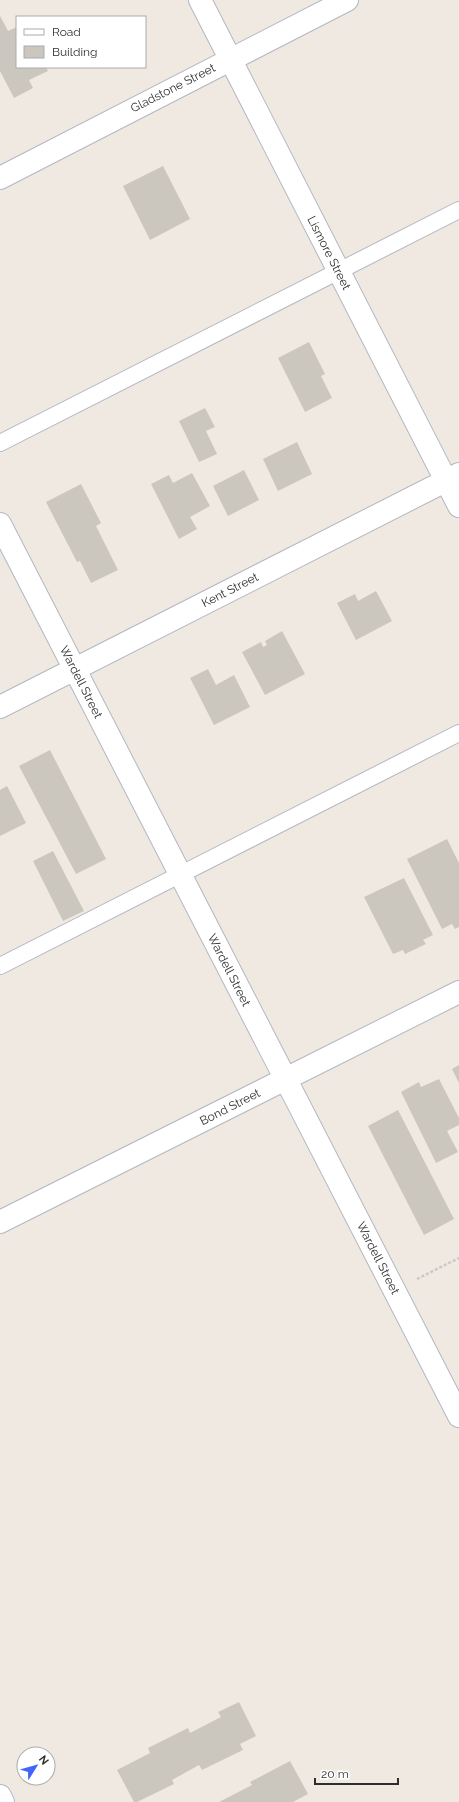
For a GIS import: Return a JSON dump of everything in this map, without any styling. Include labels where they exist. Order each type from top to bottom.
[{"type":"street","name":"Lismore Street","points":[[200,0],[338,270],[452,477],[459,506]]},
{"type":"street","name":"Gladstone Street","points":[[0,178],[347,0]]},
{"type":"street","name":"Kent Street","points":[[0,706],[452,477]]},
{"type":"street","name":"Wardell Street","points":[[0,524],[459,1416]]},
{"type":"street","name":"Bond Street","points":[[0,1222],[459,992]]},
{"type":"street","points":[[0,1796],[3,1802]]},
{"type":"lane","points":[[0,443],[338,270],[459,210]]},
{"type":"lane","points":[[0,966],[181,876],[459,733]]},
{"type":"path","points":[[395,1291],[459,1258]]},
{"type":"building","points":[[0,16],[8,31],[16,27],[16,68],[46,68],[48,71],[29,80],[33,88],[14,98],[0,71]]},
{"type":"building","points":[[163,166],[190,219],[150,240],[123,186]]},
{"type":"building","points":[[309,342],[325,374],[321,376],[332,398],[305,412],[278,358]]},
{"type":"building","points":[[205,408],[215,427],[206,431],[217,454],[199,462],[179,421]]},
{"type":"building","points":[[297,442],[312,474],[278,491],[263,459]]},
{"type":"building","points":[[244,470],[259,500],[228,516],[213,486]]},
{"type":"building","points":[[192,473],[210,506],[190,517],[197,529],[179,539],[151,484],[169,475],[173,483]]},
{"type":"building","points":[[81,484],[101,523],[96,526],[118,570],[91,583],[80,561],[77,562],[46,502]]},
{"type":"building","points":[[376,591],[392,621],[356,640],[337,603],[355,594],[358,601]]},
{"type":"building","points":[[282,631],[305,674],[265,695],[242,652],[261,642],[263,647],[267,645],[265,641]]},
{"type":"building","points":[[208,669],[216,685],[234,675],[250,707],[214,725],[190,678]]},
{"type":"building","points":[[50,750],[106,859],[76,874],[19,766]]},
{"type":"building","points":[[7,786],[26,823],[0,836],[0,790]]},
{"type":"building","points":[[447,839],[459,863],[459,927],[455,929],[452,924],[442,929],[407,859]]},
{"type":"building","points":[[53,851],[84,911],[63,921],[33,861]]},
{"type":"building","points":[[404,878],[433,935],[423,940],[426,944],[405,954],[403,950],[393,954],[364,897]]},
{"type":"building","points":[[459,1065],[459,1083],[452,1069]]},
{"type":"building","points":[[439,1079],[459,1118],[459,1125],[447,1131],[458,1152],[436,1163],[401,1092],[419,1082],[421,1087]]},
{"type":"building","points":[[398,1110],[454,1219],[424,1235],[368,1126]]},
{"type":"building","points":[[239,1702],[256,1736],[240,1744],[243,1750],[202,1770],[199,1765],[172,1780],[174,1784],[137,1802],[134,1802],[117,1770],[150,1753],[148,1748],[188,1728],[190,1733],[221,1717],[218,1712]]},
{"type":"building","points":[[290,1761],[308,1794],[293,1802],[219,1802],[252,1785],[250,1782]]}]
